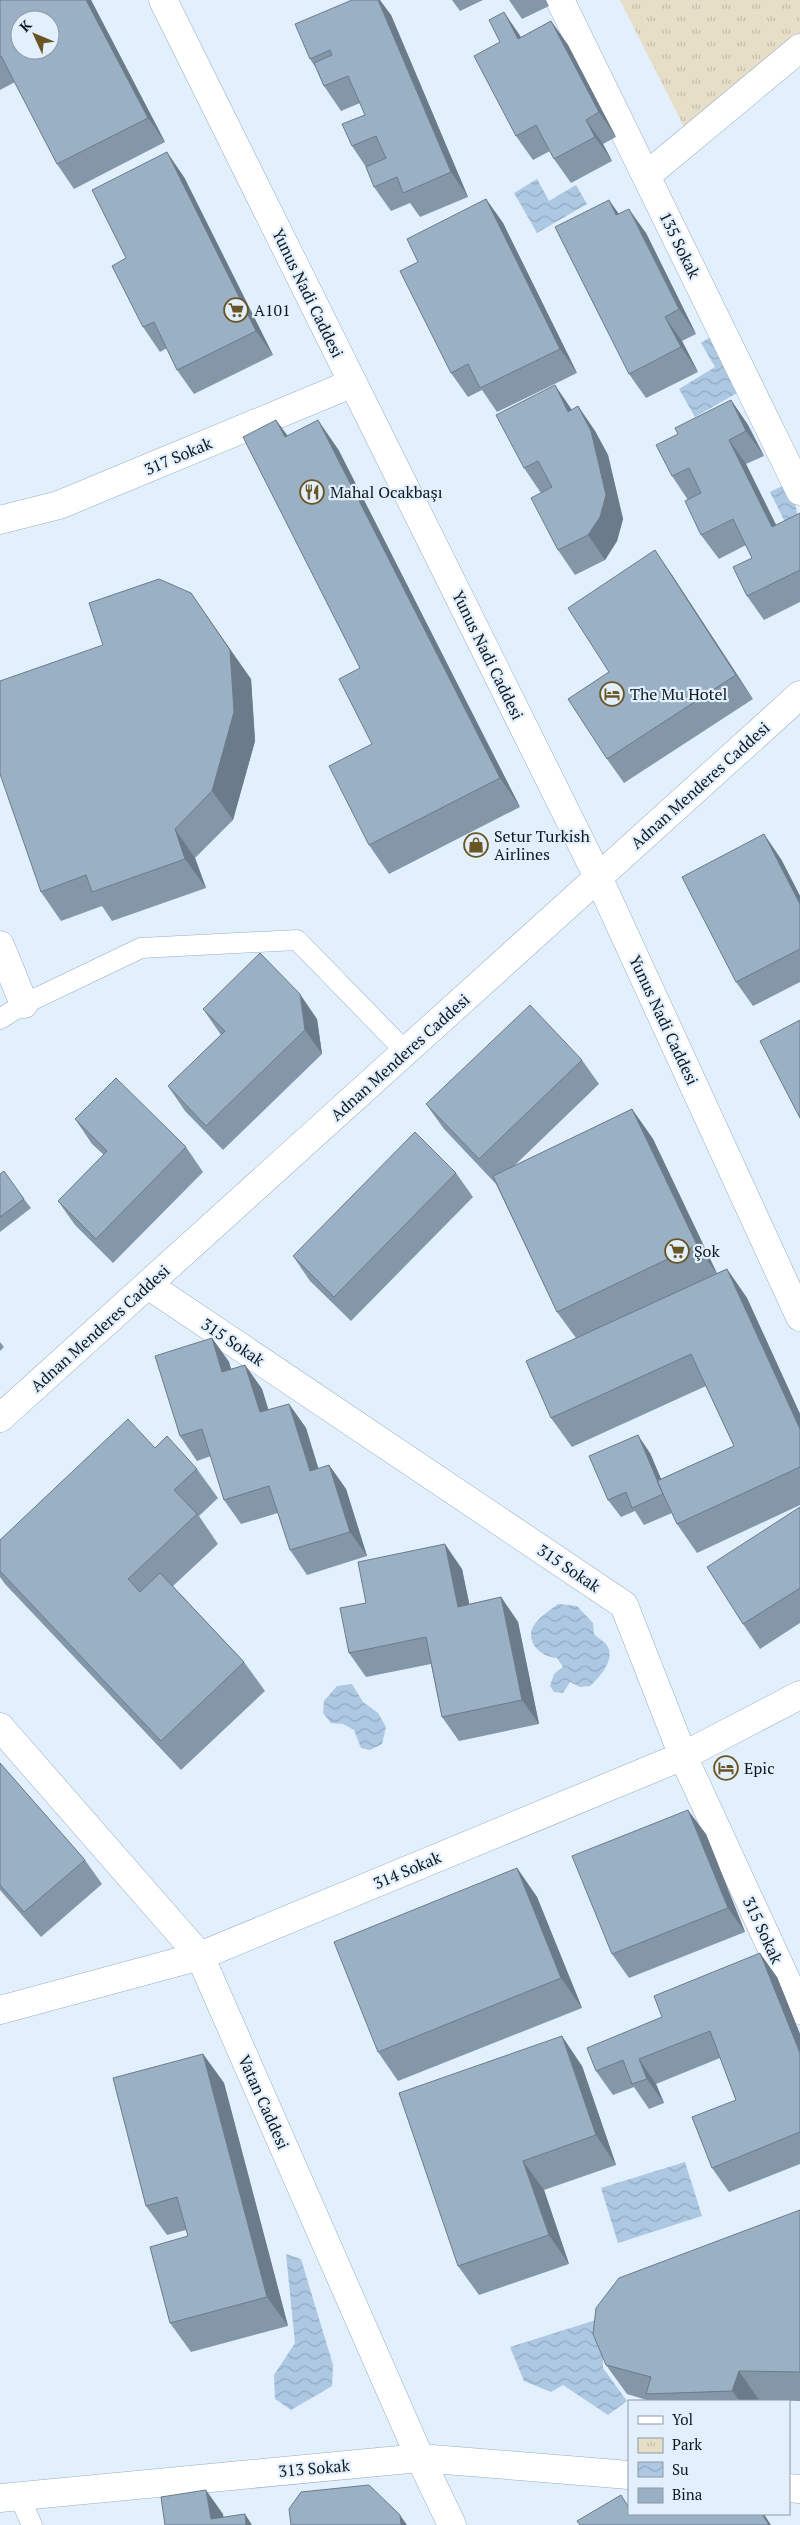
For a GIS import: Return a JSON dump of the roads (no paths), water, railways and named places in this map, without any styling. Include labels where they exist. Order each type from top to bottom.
[{"type":"street","name":"Yunus Nadi Caddesi","points":[[163,0],[598,877],[800,1317]]},
{"type":"street","name":"135 Sokak","points":[[560,0],[800,491]]},
{"type":"street","points":[[646,176],[800,48]]},
{"type":"street","name":"317 Sokak","points":[[0,520],[58,505],[353,383]]},
{"type":"street","name":"Adnan Menderes Caddesi","points":[[0,1418],[800,695]]},
{"type":"street","points":[[0,945],[24,1004]]},
{"type":"street","name":"315 Sokak","points":[[148,1285],[624,1605],[683,1756],[800,2010]]},
{"type":"street","name":"314 Sokak","points":[[0,2010],[200,1956],[683,1756],[800,1695]]},
{"type":"street","name":"Vatan Caddesi","points":[[0,1727],[200,1956],[420,2458],[452,2525]]},
{"type":"street","name":"313 Sokak","points":[[9,2497],[420,2458],[628,2475]]},
{"type":"lane","points":[[0,1019],[24,1004],[141,948],[297,940],[406,1052]]},
{"type":"lane","points":[[9,2497],[32,2525]]},
{"type":"water","points":[[537,179],[549,201],[576,185],[587,204],[537,233],[514,193]]},
{"type":"water","points":[[715,334],[746,388],[695,417],[679,389],[715,367],[701,343]]},
{"type":"water","points":[[786,484],[793,499],[798,518],[795,542],[770,492]]},
{"type":"water","points":[[558,1604],[577,1606],[593,1623],[594,1634],[606,1644],[610,1655],[606,1667],[590,1686],[580,1687],[570,1682],[563,1693],[554,1692],[550,1686],[554,1674],[563,1667],[557,1658],[546,1655],[537,1649],[531,1635],[532,1629],[537,1622]]},
{"type":"water","points":[[352,1684],[363,1702],[378,1713],[386,1727],[382,1744],[370,1750],[361,1748],[354,1730],[343,1724],[331,1723],[323,1713],[324,1701],[337,1686]]},
{"type":"water","points":[[685,2162],[702,2216],[618,2243],[601,2188]]},
{"type":"water","points":[[286,2254],[301,2259],[333,2365],[332,2386],[291,2410],[275,2399],[274,2375],[295,2343]]},
{"type":"water","points":[[615,2314],[603,2351],[603,2368],[627,2401],[608,2415],[563,2385],[551,2392],[524,2381],[510,2347]]},
{"type":"place","name":"A101","points":[[236,310]]},
{"type":"place","name":"Mahal Ocakbaşı","points":[[312,492]]},
{"type":"place","name":"The Mu Hotel","points":[[612,694]]},
{"type":"place","name":"Setur Turkish Airlines","points":[[476,845]]},
{"type":"place","name":"Şok","points":[[677,1251]]},
{"type":"place","name":"Epic","points":[[726,1768]]}]
